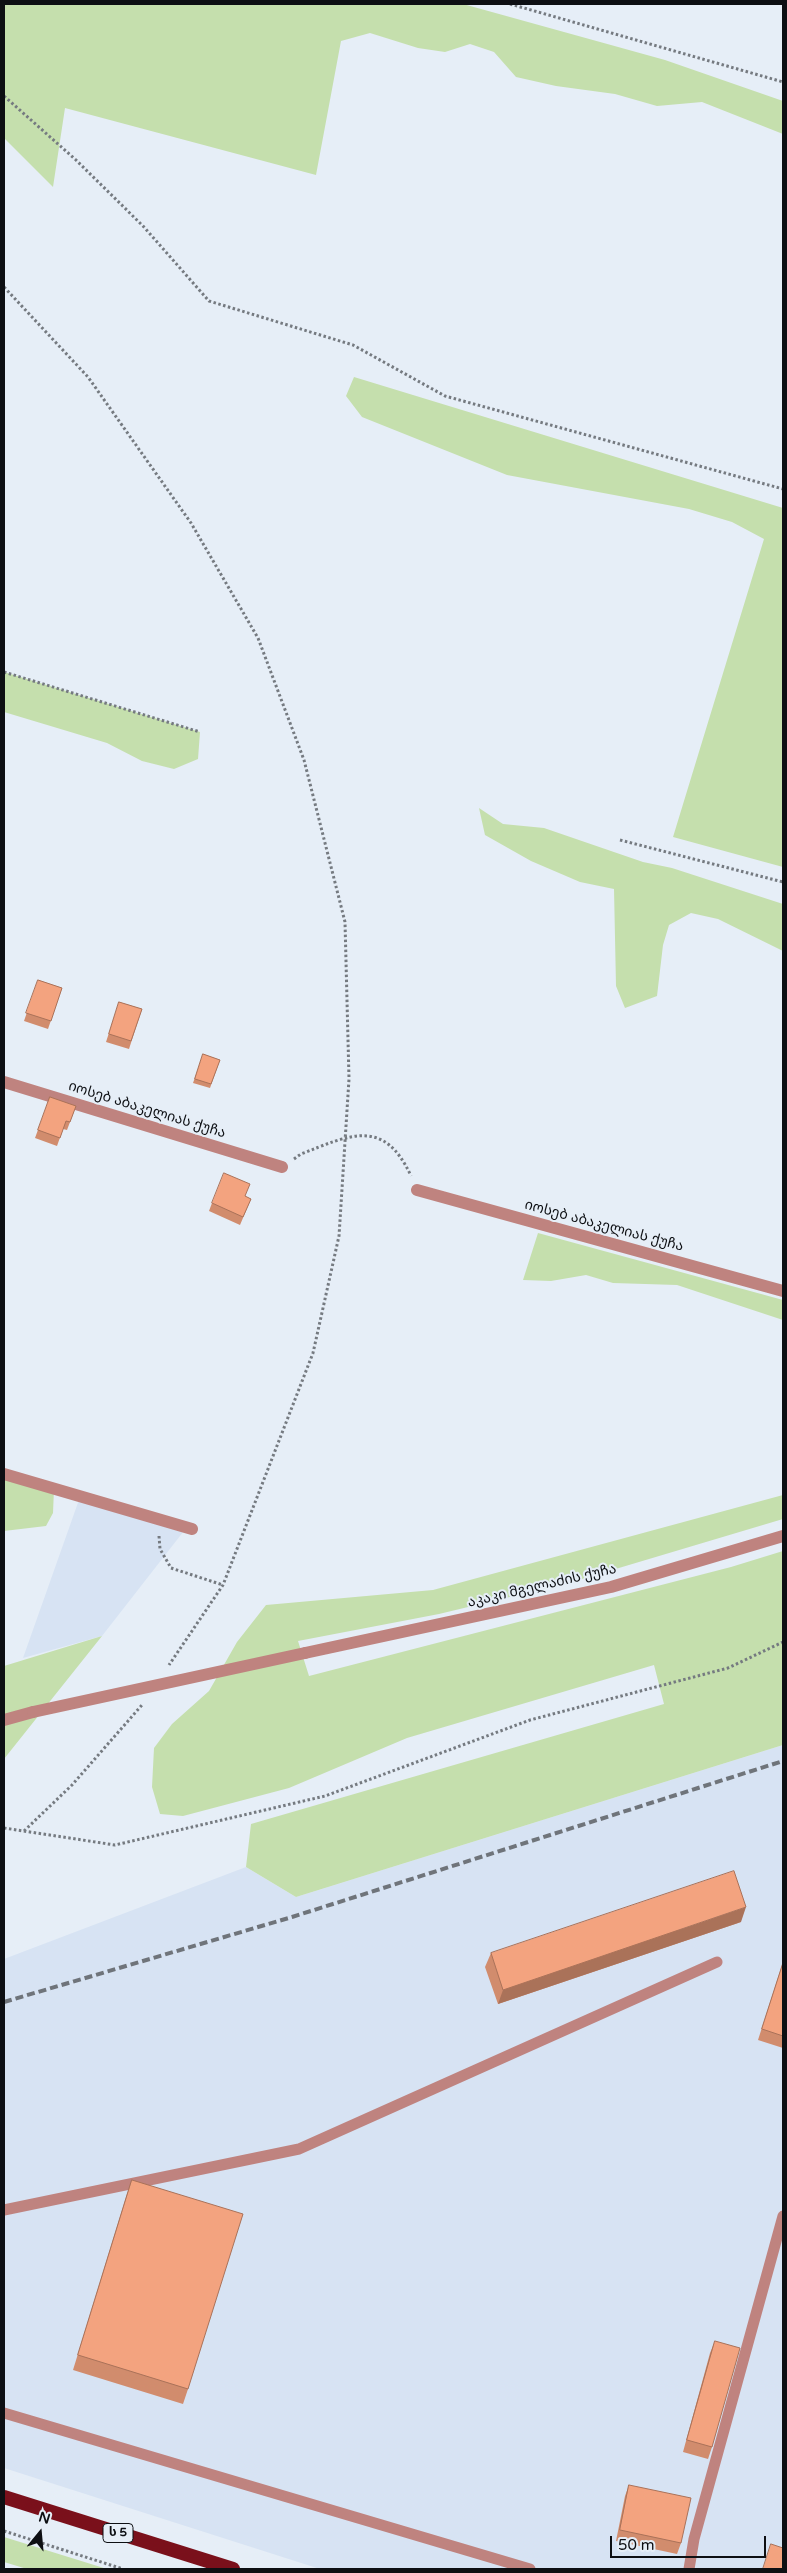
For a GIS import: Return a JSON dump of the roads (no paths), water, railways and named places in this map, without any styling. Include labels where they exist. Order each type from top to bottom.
[{"type":"highway","name":"ს 5","points":[[4,2497],[233,2569]]},
{"type":"street","name":"იოსებ აბაკელიას ქუჩა","points":[[4,1082],[282,1167]]},
{"type":"street","name":"იოსებ აბაკელიას ქუჩა","points":[[417,1190],[783,1291]]},
{"type":"street","points":[[4,1474],[192,1529]]},
{"type":"street","name":"აკაკი მგელაძის ქუჩა","points":[[4,1720],[33,1712],[611,1587],[783,1536]]},
{"type":"lane","points":[[4,2210],[299,2148],[717,1962]]},
{"type":"lane","points":[[689,2569],[694,2539],[783,2216]]},
{"type":"lane","points":[[4,2413],[530,2569]]},
{"type":"railway","points":[[4,2002],[292,1917],[783,1761]]}]
